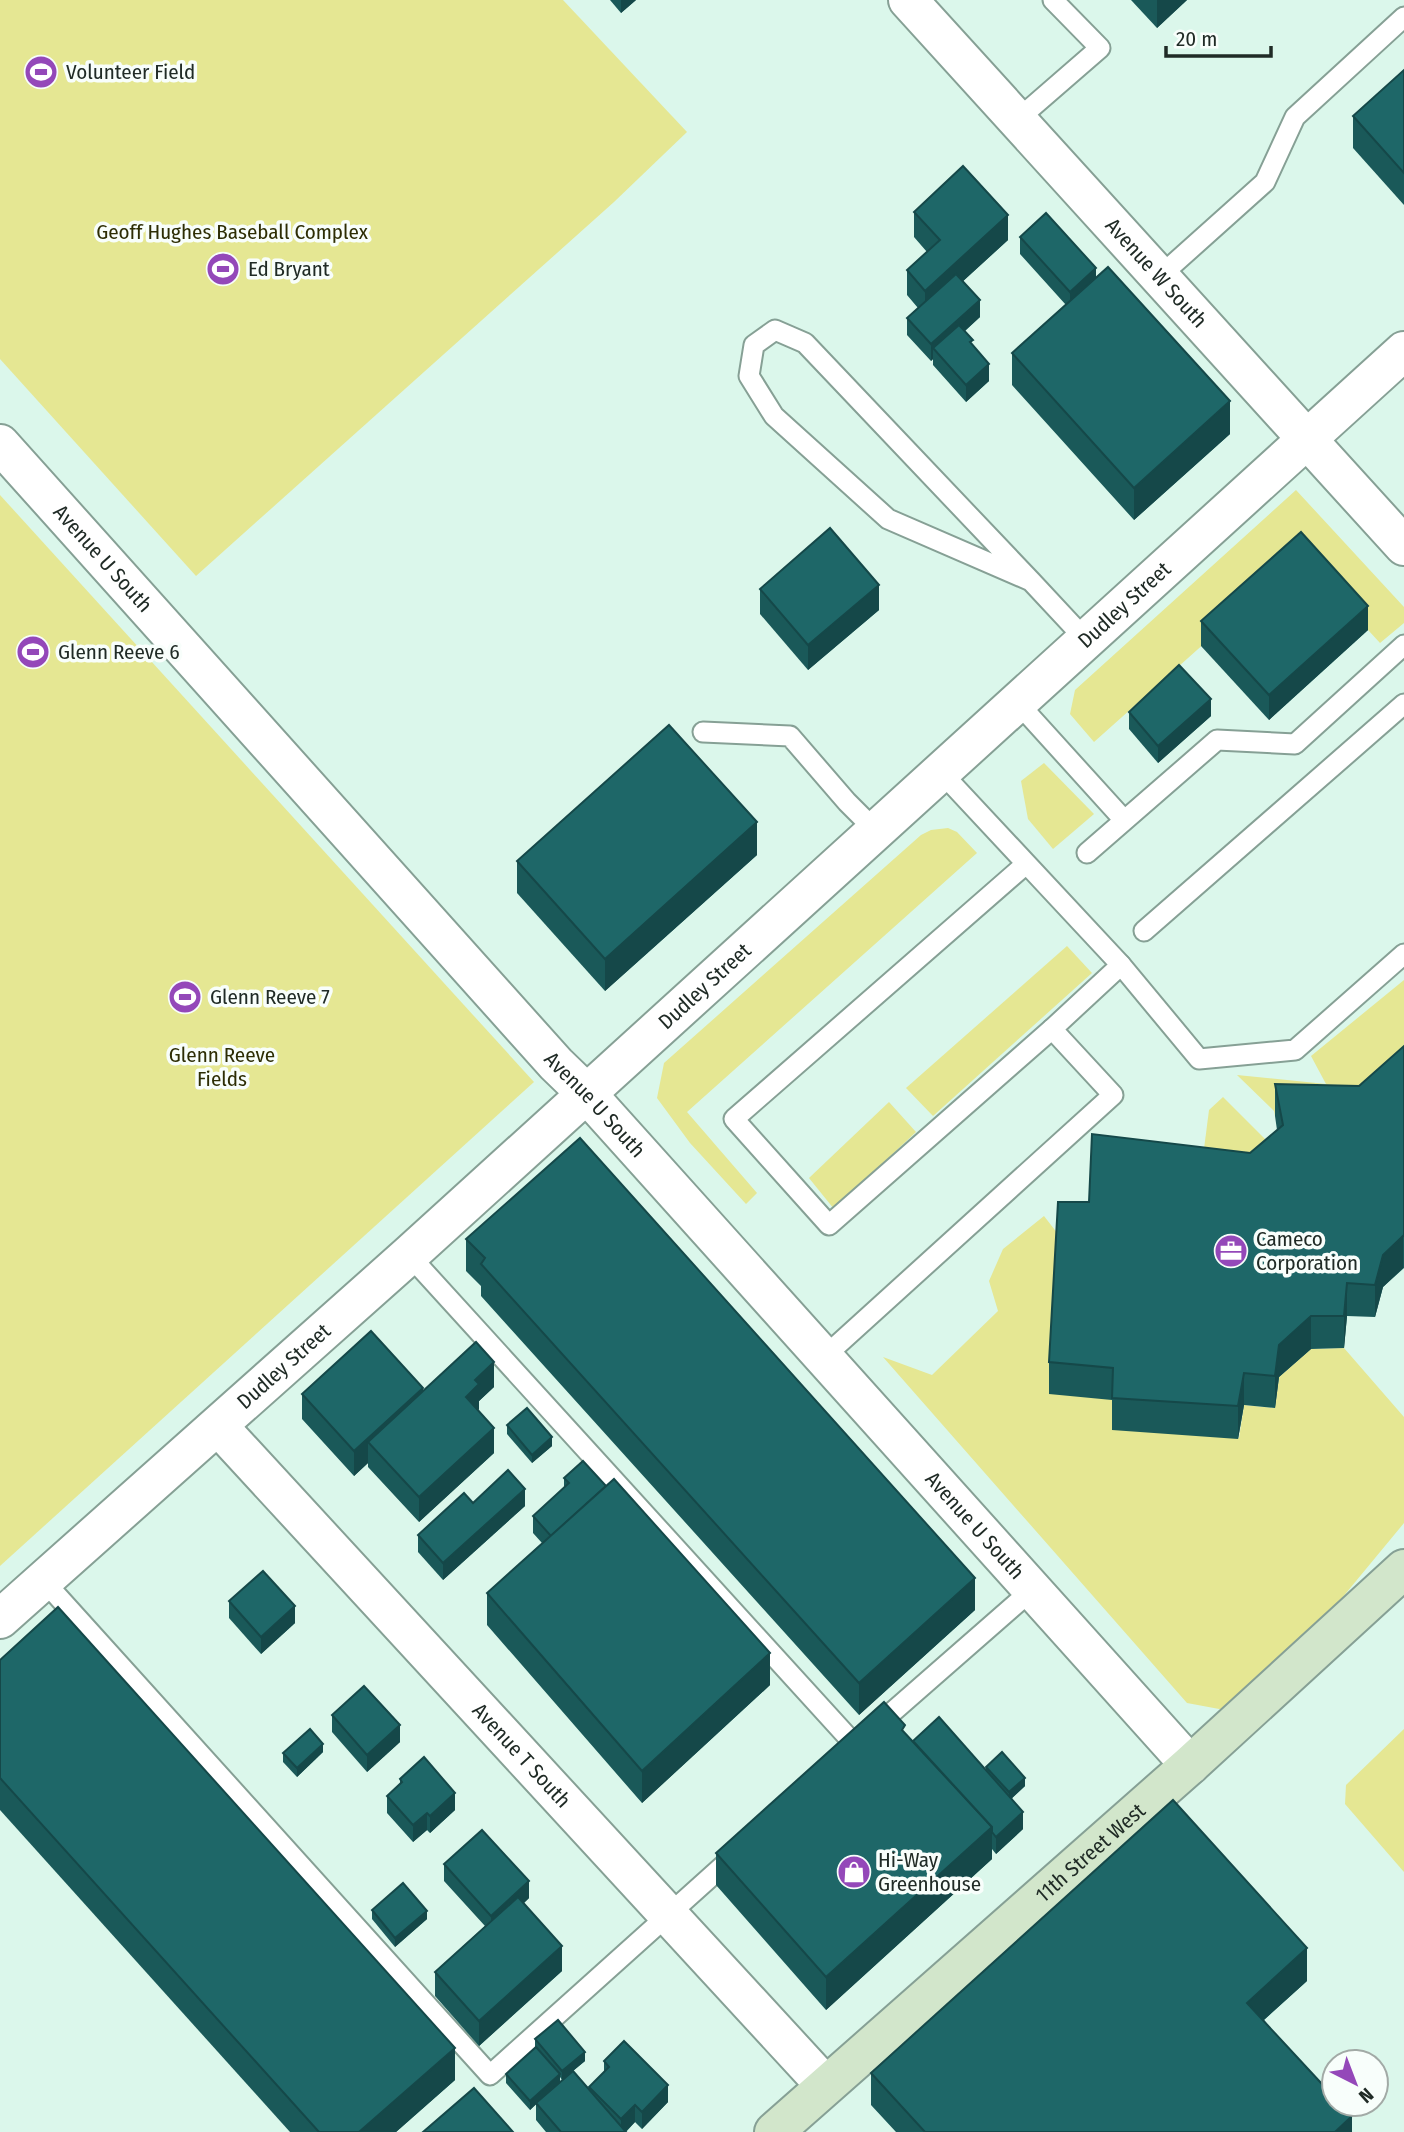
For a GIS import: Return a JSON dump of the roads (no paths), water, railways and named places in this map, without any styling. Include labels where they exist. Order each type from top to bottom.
[{"type":"main road","name":"11th Street West","points":[[774,2132],[1190,1765],[1404,1569]]},
{"type":"street","name":"Avenue W South","points":[[908,0],[1307,439],[1398,530]]},
{"type":"street","name":"Dudley Street","points":[[0,1619],[409,1255],[1404,351]]},
{"type":"street","name":"Avenue U South","points":[[0,444],[1190,1765]]},
{"type":"street","name":"Avenue T South","points":[[218,1426],[825,2085]]},
{"type":"lane","points":[[1017,120],[1100,48],[1053,0]]},
{"type":"lane","points":[[1159,277],[1265,182],[1295,117],[1404,18]]},
{"type":"lane","points":[[1031,581],[888,519],[774,416],[749,376],[754,345],[775,330],[805,343],[1031,581],[1086,640]]},
{"type":"lane","points":[[1087,853],[1217,740],[1295,744],[1404,645]]},
{"type":"lane","points":[[1017,702],[1124,820]]},
{"type":"lane","points":[[1144,931],[1404,704]]},
{"type":"lane","points":[[703,732],[790,736],[875,830]]},
{"type":"lane","points":[[940,771],[1121,965],[1199,1059],[1295,1050],[1404,954]]},
{"type":"lane","points":[[1026,864],[734,1119],[829,1225],[1121,965]]},
{"type":"lane","points":[[824,1357],[1113,1094],[1052,1028]]},
{"type":"lane","points":[[409,1255],[850,1749],[1033,1588]]},
{"type":"lane","points":[[43,1580],[490,2076],[752,1839]]},
{"type":"place","name":"Volunteer Field","points":[[41,72]]},
{"type":"place","name":"Ed Bryant","points":[[223,269]]},
{"type":"place","name":"Glenn Reeve 6","points":[[33,652]]},
{"type":"place","name":"Glenn Reeve 7","points":[[185,997]]},
{"type":"place","name":"Cameco Corporation","points":[[1231,1251]]},
{"type":"place","name":"Hi-Way Greenhouse","points":[[854,1872]]},
{"type":"park label","name":"Geoff Hughes Baseball Complex","points":[[232,232]]},
{"type":"park label","name":"Glenn Reeve Fields","points":[[222,1067]]}]
